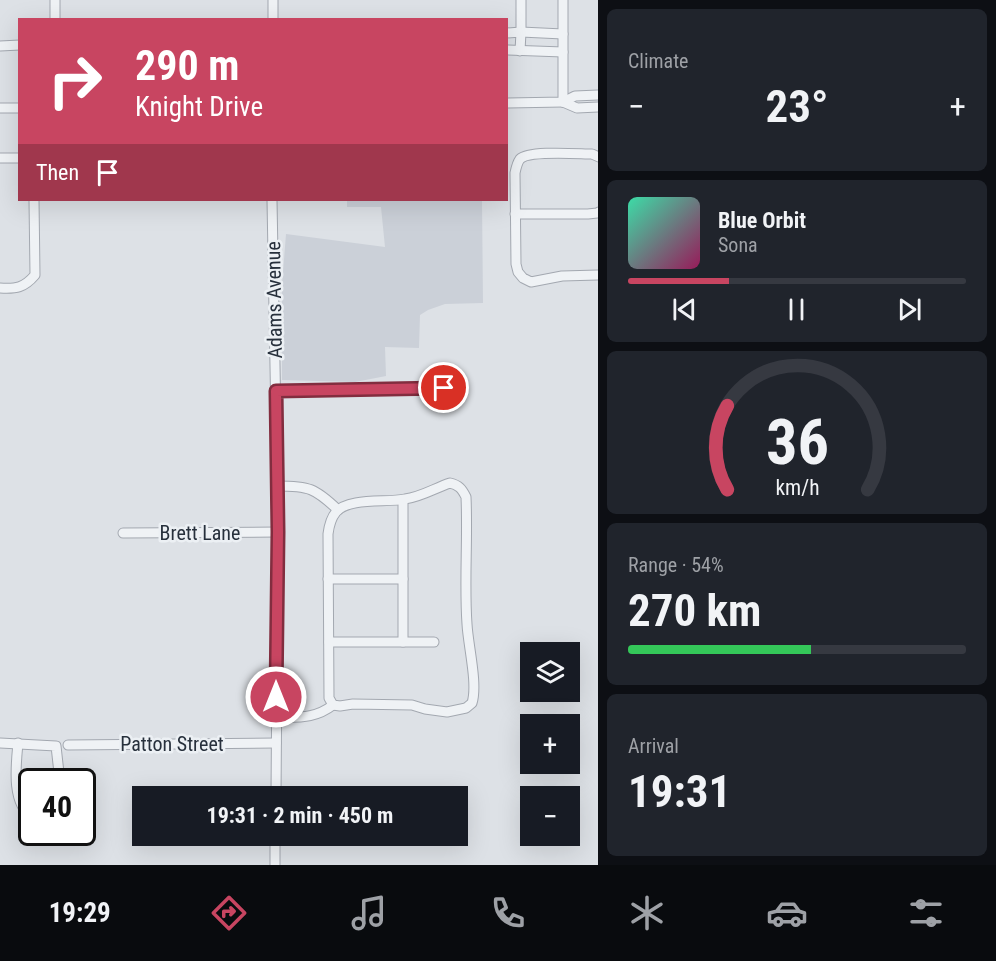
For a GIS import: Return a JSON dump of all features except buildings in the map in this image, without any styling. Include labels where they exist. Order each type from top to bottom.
[{"type":"street","points":[[55,0],[55,18]]},
{"type":"street","points":[[273,0],[273,18]]},
{"type":"street","points":[[520,51],[521,0]]},
{"type":"street","points":[[562,102],[563,0]]},
{"type":"street","points":[[508,33],[563,34]]},
{"type":"street","points":[[0,46],[18,45]]},
{"type":"street","points":[[508,50],[563,52]]},
{"type":"street","points":[[562,102],[575,96],[598,95]]},
{"type":"street","points":[[508,103],[562,102],[577,108],[598,107]]},
{"type":"street","points":[[0,108],[18,108]]},
{"type":"street","points":[[598,156],[592,154],[531,154],[519,161],[515,173],[516,264],[523,278],[531,282],[562,276],[598,275]]},
{"type":"street","points":[[0,158],[18,158]]},
{"type":"street","points":[[0,288],[9,289],[26,285],[34,275],[34,201]]},
{"type":"street","name":"Adams Avenue","points":[[272,201],[278,532],[276,786]]},
{"type":"street","points":[[515,214],[598,212]]},
{"type":"street","points":[[276,391],[444,388]]},
{"type":"street","points":[[276,718],[308,717],[322,713],[333,705],[412,705],[447,712],[466,708],[472,703],[474,687],[466,606],[466,497],[457,485],[450,483],[403,500],[353,504],[335,512],[328,534],[329,698],[333,705]]},
{"type":"street","points":[[277,486],[311,489],[323,496],[338,510]]},
{"type":"street","points":[[403,500],[403,642]]},
{"type":"street","name":"Brett Lane","points":[[123,533],[278,532]]},
{"type":"street","points":[[328,579],[404,579]]},
{"type":"street","points":[[329,642],[434,642]]},
{"type":"street","points":[[0,743],[56,746],[58,768]]},
{"type":"street","points":[[18,743],[15,775],[18,795]]},
{"type":"street","name":"Patton Street","points":[[68,745],[276,743]]},
{"type":"street","points":[[275,846],[275,865]]},
{"type":"shaded area","points":[[347,201],[482,201],[483,303],[445,304],[420,315],[419,348],[385,347],[386,376],[355,382],[282,380],[282,285],[286,234],[385,247],[381,207],[347,207]]},
{"type":"route","points":[[276,697],[278,532],[276,391],[444,388]]}]
